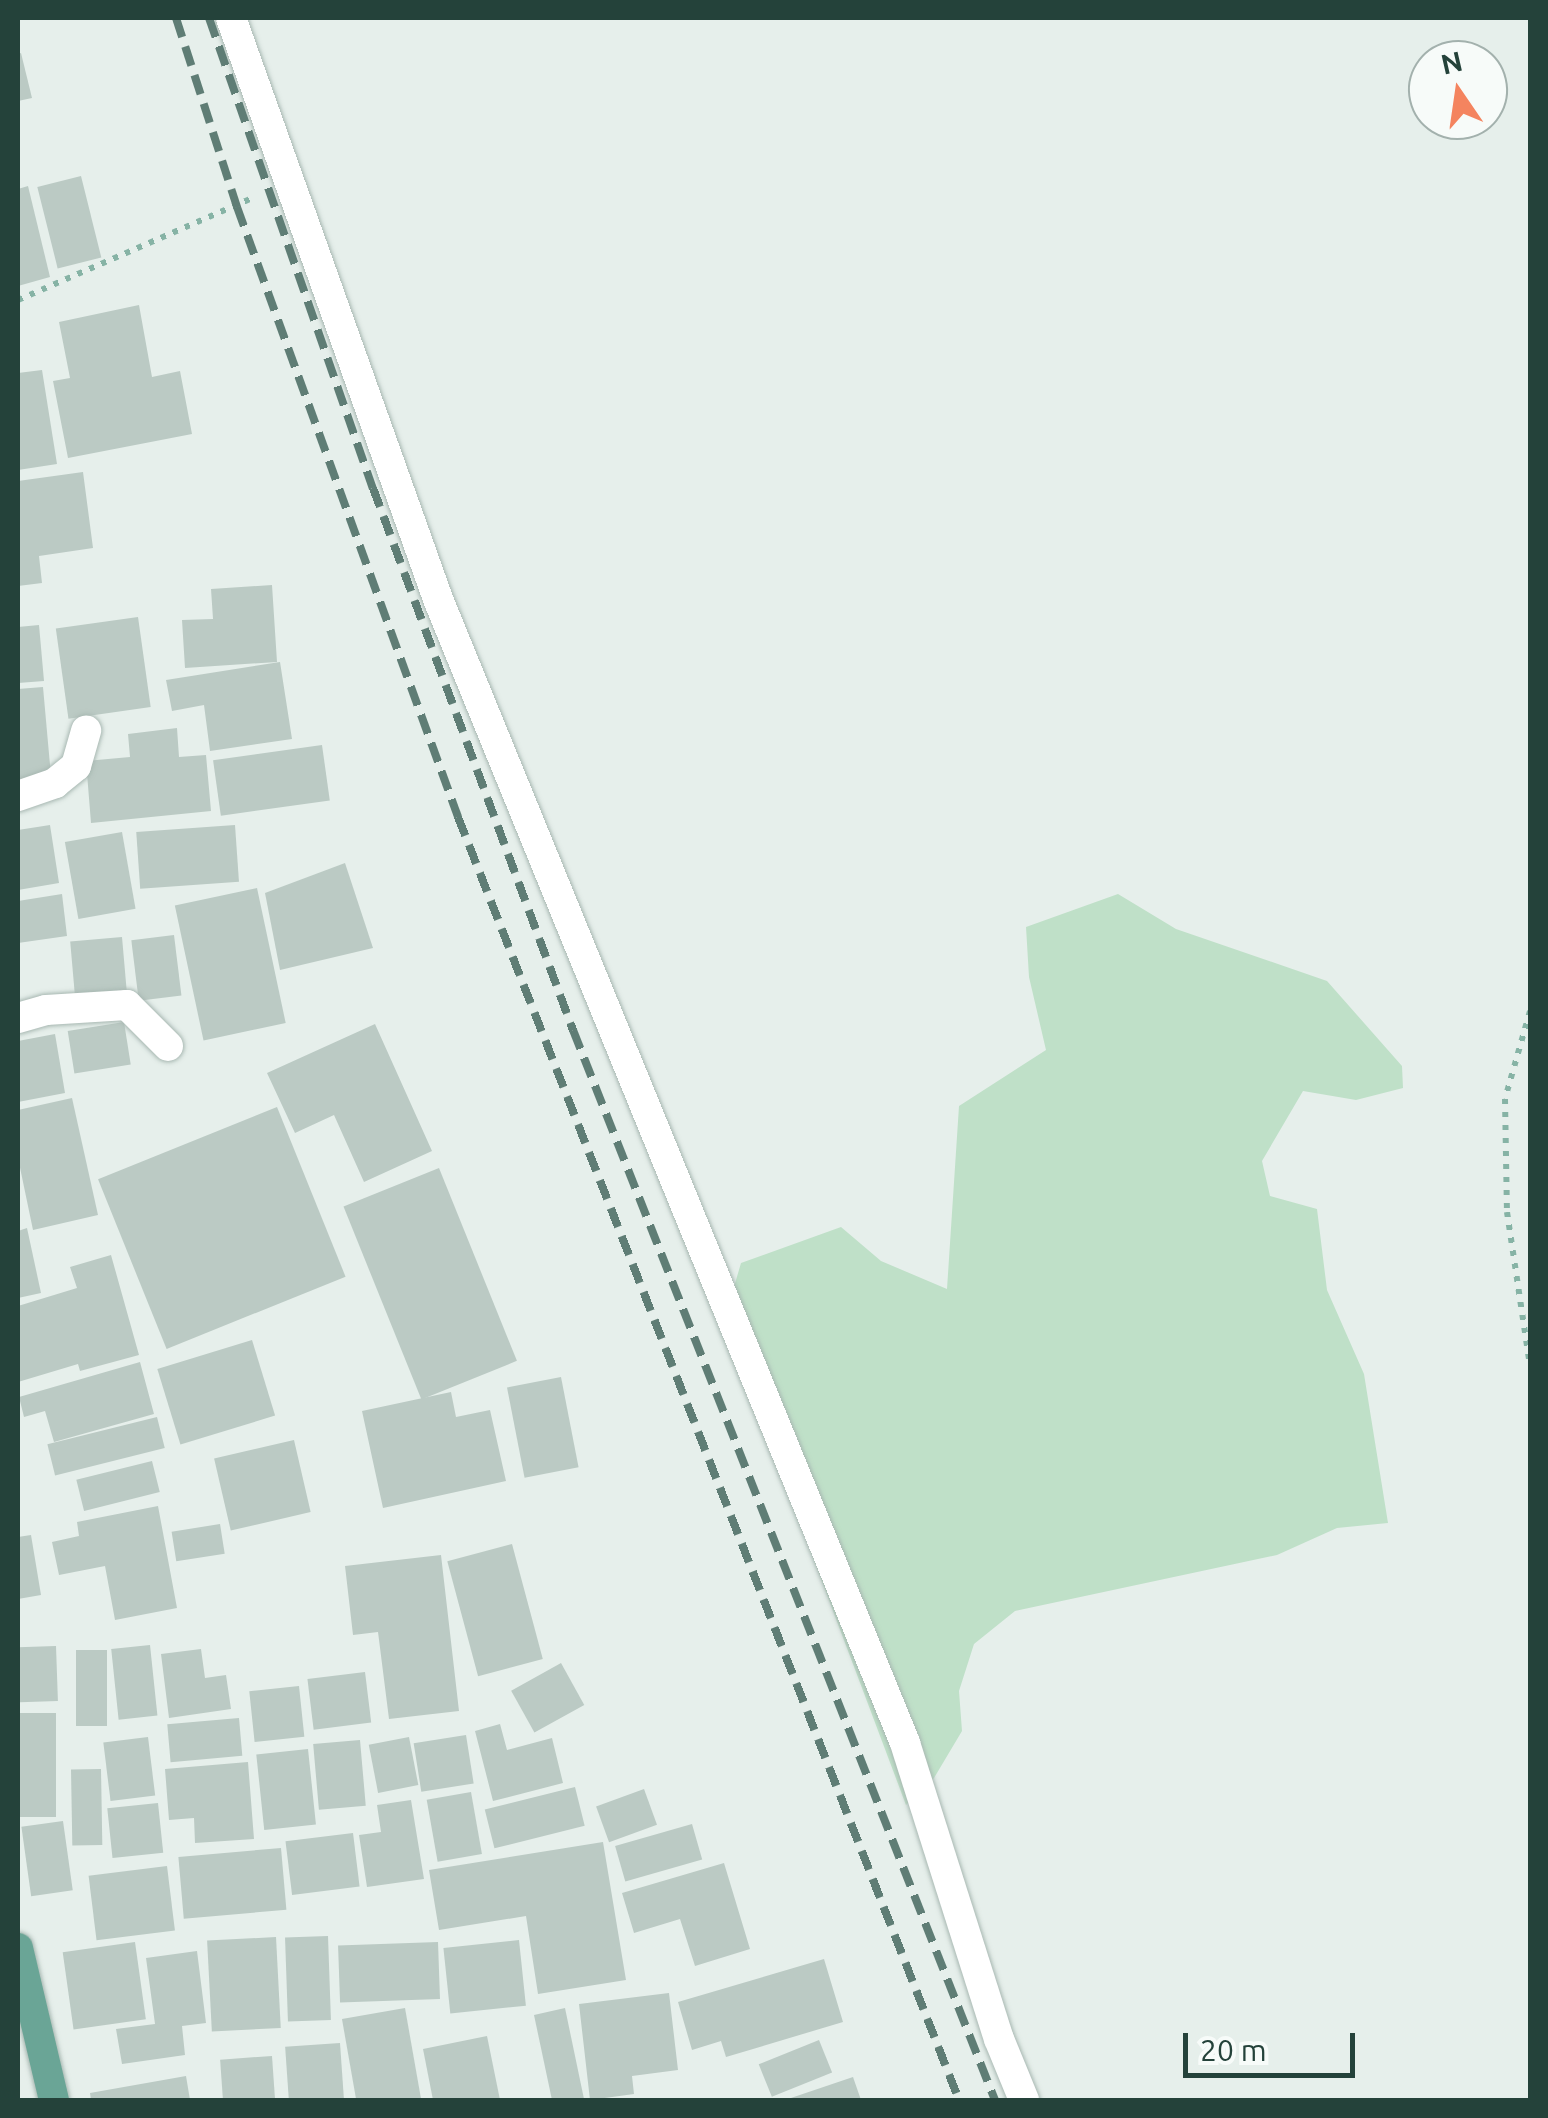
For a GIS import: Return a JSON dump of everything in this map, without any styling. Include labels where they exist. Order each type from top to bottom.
[{"type":"main road","points":[[18,1948],[54,2100]]},
{"type":"street","points":[[231,18],[438,599],[905,1744],[999,2039],[1024,2100]]},
{"type":"street","points":[[18,796],[55,783],[76,766],[86,730]]},
{"type":"street","points":[[18,1018],[46,1010],[128,1005],[168,1046]]},
{"type":"path","points":[[18,300],[292,182]]},
{"type":"path","points":[[1530,1011],[1506,1099],[1507,1212],[1530,1364]]},
{"type":"green space","points":[[1118,894],[1176,929],[1327,981],[1402,1066],[1403,1088],[1356,1100],[1303,1091],[1262,1161],[1270,1196],[1317,1209],[1327,1290],[1364,1374],[1388,1523],[1337,1528],[1277,1555],[1015,1611],[974,1644],[959,1691],[962,1731],[934,1778],[906,1805],[724,1321],[741,1263],[841,1227],[881,1261],[947,1289],[959,1106],[1046,1050],[1029,977],[1026,927]]},
{"type":"building","points":[[21,53],[32,98],[18,101],[18,54]]},
{"type":"building","points":[[81,176],[101,258],[58,268],[37,187]]},
{"type":"building","points":[[28,186],[50,277],[18,286],[18,189]]},
{"type":"building","points":[[139,305],[152,377],[180,371],[192,434],[68,458],[53,381],[70,378],[59,322]]},
{"type":"building","points":[[42,370],[57,464],[18,470],[18,373]]},
{"type":"building","points":[[83,472],[93,548],[39,556],[42,583],[18,586],[18,481]]},
{"type":"building","points":[[272,585],[277,662],[185,668],[182,620],[213,619],[211,589]]},
{"type":"building","points":[[138,617],[151,707],[68,719],[56,629]]},
{"type":"building","points":[[39,625],[44,681],[18,683],[18,627]]},
{"type":"building","points":[[280,662],[292,739],[210,751],[204,705],[172,711],[166,680]]},
{"type":"building","points":[[43,687],[51,776],[18,780],[18,689]]},
{"type":"building","points":[[177,728],[179,757],[206,755],[211,811],[91,823],[86,761],[130,757],[128,734]]},
{"type":"building","points":[[322,745],[330,800],[221,816],[213,760]]},
{"type":"building","points":[[50,825],[59,883],[18,890],[18,830]]},
{"type":"building","points":[[235,825],[239,882],[140,889],[136,832]]},
{"type":"building","points":[[122,832],[136,909],[78,919],[65,842]]},
{"type":"building","points":[[345,863],[373,948],[280,970],[265,893]]},
{"type":"building","points":[[257,888],[286,1023],[204,1040],[175,905]]},
{"type":"building","points":[[62,894],[67,936],[18,943],[18,901]]},
{"type":"building","points":[[174,935],[181,996],[139,1001],[131,940]]},
{"type":"building","points":[[122,937],[127,992],[75,996],[70,942]]},
{"type":"building","points":[[124,1022],[131,1064],[74,1073],[68,1031]]},
{"type":"building","points":[[375,1024],[432,1151],[364,1182],[334,1115],[295,1133],[267,1073]]},
{"type":"building","points":[[55,1034],[65,1093],[18,1102],[18,1041]]},
{"type":"building","points":[[72,1098],[98,1215],[33,1230],[18,1158],[18,1110]]},
{"type":"building","points":[[277,1107],[346,1277],[167,1349],[98,1179]]},
{"type":"building","points":[[439,1168],[517,1361],[421,1399],[344,1207]]},
{"type":"building","points":[[27,1228],[41,1293],[18,1298],[18,1231]]},
{"type":"building","points":[[111,1255],[139,1355],[80,1371],[78,1364],[18,1382],[18,1306],[77,1288],[70,1267]]},
{"type":"building","points":[[252,1340],[275,1416],[180,1444],[157,1369]]},
{"type":"building","points":[[140,1362],[154,1414],[54,1442],[45,1411],[24,1417],[19,1397]]},
{"type":"building","points":[[561,1377],[579,1467],[525,1478],[507,1387]]},
{"type":"building","points":[[451,1392],[456,1417],[490,1410],[506,1481],[383,1508],[362,1411]]},
{"type":"building","points":[[157,1417],[165,1448],[55,1475],[47,1444]]},
{"type":"building","points":[[294,1440],[311,1512],[231,1531],[214,1458]]},
{"type":"building","points":[[152,1461],[160,1492],[84,1511],[76,1480]]},
{"type":"building","points":[[158,1506],[177,1608],[115,1620],[105,1566],[59,1575],[52,1542],[79,1536],[77,1522]]},
{"type":"building","points":[[220,1524],[225,1554],[176,1561],[172,1532]]},
{"type":"building","points":[[31,1535],[41,1595],[18,1599],[18,1537]]},
{"type":"building","points":[[512,1544],[543,1659],[478,1676],[447,1561]]},
{"type":"building","points":[[441,1555],[459,1711],[389,1719],[378,1632],[353,1635],[345,1566]]},
{"type":"building","points":[[150,1645],[157,1716],[119,1720],[111,1649]]},
{"type":"building","points":[[56,1646],[58,1701],[20,1702],[18,1647]]},
{"type":"building","points":[[201,1649],[205,1678],[226,1675],[231,1709],[169,1718],[161,1654]]},
{"type":"building","points":[[76,1650],[107,1650],[107,1726],[76,1726]]},
{"type":"building","points":[[561,1663],[584,1705],[534,1733],[511,1691]]},
{"type":"building","points":[[365,1672],[371,1723],[314,1730],[307,1679]]},
{"type":"building","points":[[299,1686],[304,1737],[255,1742],[249,1691]]},
{"type":"building","points":[[18,1713],[56,1713],[56,1817],[18,1817]]},
{"type":"building","points":[[239,1718],[242,1756],[171,1762],[167,1724]]},
{"type":"building","points":[[500,1724],[507,1750],[552,1738],[563,1783],[493,1801],[475,1731]]},
{"type":"building","points":[[466,1735],[474,1783],[421,1792],[414,1743]]},
{"type":"building","points":[[148,1737],[155,1796],[111,1801],[103,1742]]},
{"type":"building","points":[[409,1737],[418,1785],[378,1793],[369,1745]]},
{"type":"building","points":[[360,1740],[366,1806],[319,1810],[313,1744]]},
{"type":"building","points":[[308,1749],[316,1825],[264,1830],[256,1754]]},
{"type":"building","points":[[248,1762],[254,1839],[195,1843],[194,1818],[169,1820],[165,1769]]},
{"type":"building","points":[[101,1769],[102,1845],[72,1846],[71,1770]]},
{"type":"building","points":[[575,1787],[585,1826],[494,1848],[485,1809]]},
{"type":"building","points":[[644,1789],[657,1825],[609,1842],[596,1806]]},
{"type":"building","points":[[471,1792],[482,1854],[438,1862],[427,1800]]},
{"type":"building","points":[[411,1800],[424,1879],[367,1887],[359,1835],[381,1832],[377,1805]]},
{"type":"building","points":[[158,1803],[163,1853],[113,1858],[107,1808]]},
{"type":"building","points":[[63,1821],[73,1890],[31,1896],[21,1827]]},
{"type":"building","points":[[692,1824],[702,1860],[625,1882],[615,1846]]},
{"type":"building","points":[[353,1833],[360,1887],[292,1895],[286,1841]]},
{"type":"building","points":[[603,1842],[626,1980],[538,1994],[526,1916],[439,1930],[429,1870]]},
{"type":"building","points":[[281,1848],[286,1910],[184,1919],[178,1857]]},
{"type":"building","points":[[724,1863],[750,1949],[695,1966],[680,1919],[634,1933],[622,1893]]},
{"type":"building","points":[[167,1866],[175,1931],[97,1940],[89,1876]]},
{"type":"building","points":[[328,1936],[331,2020],[288,2021],[285,1938]]},
{"type":"building","points":[[276,1937],[281,2028],[212,2031],[207,1941]]},
{"type":"building","points":[[519,1940],[526,2006],[450,2014],[443,1948]]},
{"type":"building","points":[[135,1942],[146,2019],[74,2029],[63,1952]]},
{"type":"building","points":[[438,1942],[440,1999],[340,2002],[338,1945]]},
{"type":"building","points":[[197,1951],[206,2023],[182,2026],[185,2055],[122,2064],[116,2029],[155,2024],[146,1958]]},
{"type":"building","points":[[824,1959],[843,2022],[726,2057],[721,2041],[692,2050],[678,2002]]},
{"type":"building","points":[[669,1993],[678,2070],[632,2076],[634,2094],[590,2100],[579,2004]]},
{"type":"building","points":[[405,2008],[421,2100],[356,2100],[342,2019]]},
{"type":"building","points":[[565,2008],[584,2099],[579,2100],[552,2100],[534,2015]]},
{"type":"building","points":[[487,2036],[500,2100],[433,2100],[423,2049]]},
{"type":"building","points":[[819,2040],[832,2072],[772,2097],[759,2064]]},
{"type":"building","points":[[340,2043],[344,2100],[289,2100],[285,2047]]},
{"type":"building","points":[[272,2056],[275,2100],[223,2100],[220,2060]]},
{"type":"building","points":[[186,2076],[190,2100],[91,2100],[90,2093]]},
{"type":"building","points":[[853,2077],[861,2100],[785,2100]]},
{"type":"railway","points":[[176,18],[237,207],[458,817],[959,2100]]},
{"type":"railway","points":[[209,18],[373,488],[573,1030],[995,2100]]}]
